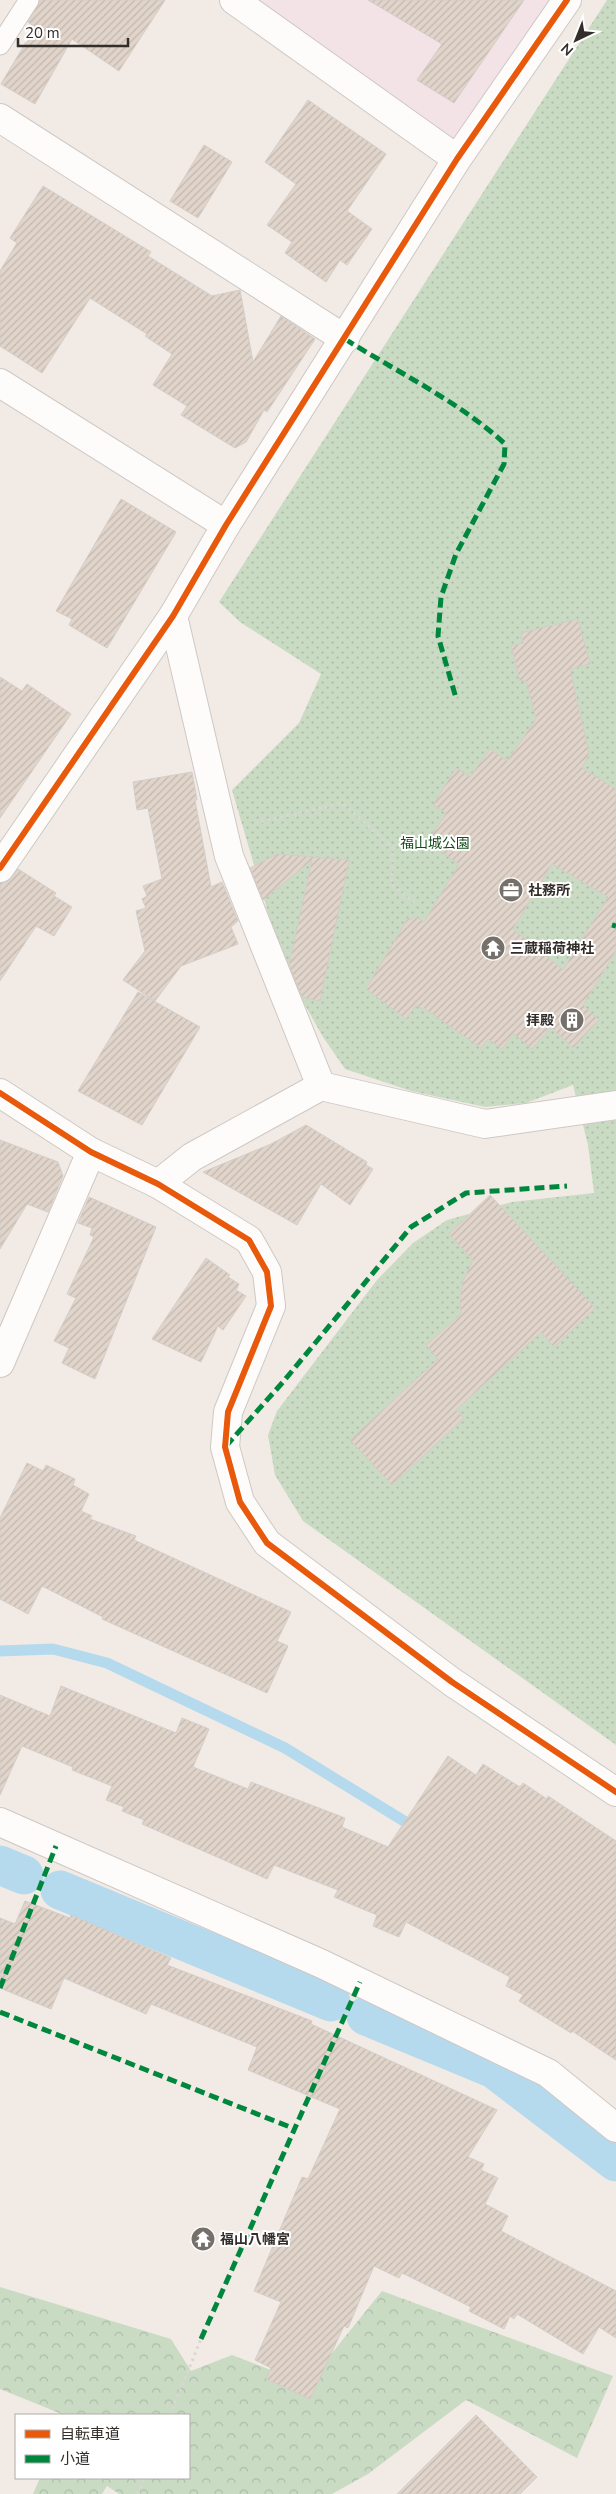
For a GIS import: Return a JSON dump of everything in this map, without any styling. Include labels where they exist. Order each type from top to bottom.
[{"type":"street","points":[[234,0],[457,159]]},
{"type":"street","points":[[4,852],[173,616],[226,525],[457,159],[567,0]]},
{"type":"street","points":[[0,118],[344,339]]},
{"type":"street","points":[[0,383],[226,525]]},
{"type":"street","points":[[173,616],[229,856],[321,1086]]},
{"type":"street","points":[[158,1184],[192,1157],[321,1086],[485,1124],[616,1105]]},
{"type":"street","points":[[0,1093],[91,1152],[158,1184],[249,1240],[267,1272],[271,1306],[228,1412],[225,1447],[240,1502],[267,1543],[452,1682],[616,1792]]},
{"type":"street","points":[[0,1363],[91,1152]]},
{"type":"street","points":[[0,1822],[322,1964],[548,2073],[616,2128]]},
{"type":"lane","points":[[0,45],[29,0]]},
{"type":"path","points":[[224,830],[342,803],[393,848],[391,884],[416,903]]},
{"type":"path","points":[[170,2414],[202,2339]]},
{"type":"path","points":[[138,2494],[144,2479]]},
{"type":"shaded area","points":[[234,0],[561,0],[457,159]]},
{"type":"green space","name":"福山城公園","points":[[607,0],[616,0],[616,1745],[303,1521],[275,1475],[268,1435],[277,1411],[377,1280],[413,1243],[447,1220],[512,1202],[594,1193],[588,1145],[573,1085],[526,1103],[485,1107],[411,1091],[345,1069],[323,1037],[292,982],[276,940],[232,790],[299,723],[321,674],[240,622],[219,602]]},
{"type":"green space","points":[[0,2287],[171,2339],[191,2371],[232,2355],[307,2384],[382,2291],[613,2376],[577,2458],[466,2400],[368,2474],[332,2494],[119,2494],[107,2486],[102,2494],[33,2494],[40,2479],[190,2479],[190,2414],[62,2414],[0,2389]]},
{"type":"building","points":[[40,0],[165,0],[119,71],[72,39],[35,104],[1,84],[35,27],[28,22]]},
{"type":"building","points":[[368,0],[524,0],[454,103],[417,80],[442,44]]},
{"type":"building","points":[[308,100],[386,154],[347,211],[372,229],[347,265],[340,260],[326,282],[285,253],[292,242],[267,225],[296,184],[265,162]]},
{"type":"building","points":[[204,145],[232,162],[198,218],[170,201]]},
{"type":"building","points":[[43,186],[151,252],[148,256],[212,296],[240,290],[253,362],[281,316],[315,339],[267,412],[264,410],[246,442],[235,448],[181,415],[187,406],[153,385],[172,354],[145,336],[147,334],[90,298],[42,373],[0,346],[0,271],[17,243],[10,238]]},
{"type":"building","points":[[121,499],[176,532],[107,648],[69,625],[72,619],[56,611]]},
{"type":"building","points":[[578,619],[590,664],[570,669],[589,754],[582,768],[616,789],[616,951],[583,1005],[599,1020],[573,1048],[551,1027],[532,1049],[513,1033],[502,1049],[488,1039],[481,1048],[424,1008],[416,1005],[406,1019],[366,989],[408,918],[411,920],[414,916],[424,922],[459,864],[427,842],[446,813],[433,805],[456,768],[470,777],[490,749],[507,761],[536,719],[526,680],[520,681],[511,646],[523,643],[521,633]],"holes":[[[552,864],[608,897],[563,970],[513,929]]]},
{"type":"building","points":[[0,677],[22,691],[27,684],[71,714],[0,818]]},
{"type":"building","points":[[192,772],[197,800],[195,800],[211,887],[222,882],[238,921],[231,927],[238,944],[181,966],[155,1001],[123,980],[145,951],[136,911],[146,908],[142,899],[147,896],[143,886],[162,879],[148,808],[137,810],[133,782]]},
{"type":"building","points":[[277,854],[349,860],[320,1001],[302,997],[289,965],[312,860],[263,900],[250,868]]},
{"type":"building","points":[[18,869],[56,893],[54,896],[72,907],[54,936],[36,926],[0,981],[0,883],[7,882]]},
{"type":"building","points":[[138,992],[200,1027],[142,1125],[78,1091]]},
{"type":"building","points":[[306,1125],[367,1162],[366,1165],[373,1169],[350,1205],[321,1184],[297,1225],[203,1172],[271,1144]]},
{"type":"building","points":[[0,1140],[58,1162],[63,1176],[48,1212],[27,1204],[0,1249]]},
{"type":"building","points":[[490,1195],[595,1308],[554,1347],[541,1332],[456,1410],[464,1418],[392,1485],[350,1440],[438,1359],[426,1345],[461,1314],[460,1298],[463,1281],[473,1260],[449,1234]]},
{"type":"building","points":[[89,1197],[156,1227],[95,1379],[62,1363],[69,1348],[54,1341],[76,1298],[67,1294],[94,1237],[90,1235],[92,1228],[78,1223]]},
{"type":"building","points":[[206,1258],[230,1275],[228,1277],[239,1284],[236,1290],[246,1296],[223,1330],[218,1326],[201,1362],[152,1339]]},
{"type":"building","points":[[27,1463],[43,1471],[46,1465],[75,1479],[73,1485],[89,1494],[81,1511],[92,1516],[90,1519],[136,1536],[134,1540],[291,1612],[277,1641],[288,1646],[267,1693],[102,1619],[103,1617],[42,1586],[28,1614],[0,1599],[0,1518]]},
{"type":"building","points":[[61,1686],[176,1733],[182,1718],[209,1729],[193,1767],[248,1789],[251,1782],[345,1818],[342,1827],[388,1847],[448,1756],[476,1775],[483,1764],[520,1787],[523,1783],[547,1799],[548,1796],[616,1841],[616,2060],[572,2031],[571,2033],[519,2001],[523,1995],[506,1986],[510,1977],[406,1922],[399,1937],[373,1926],[377,1915],[334,1897],[338,1890],[274,1865],[267,1879],[142,1824],[144,1820],[122,1811],[124,1807],[106,1800],[112,1786],[72,1770],[73,1767],[22,1746],[0,1795],[0,1695],[50,1716]]},
{"type":"building","points":[[25,1901],[70,1918],[71,1915],[171,1958],[167,1965],[312,2021],[311,2024],[497,2110],[468,2157],[484,2164],[481,2170],[498,2178],[485,2204],[508,2216],[501,2231],[616,2291],[616,2338],[599,2327],[583,2354],[517,2314],[514,2319],[510,2316],[504,2329],[469,2311],[471,2307],[402,2273],[399,2278],[374,2266],[348,2328],[344,2326],[310,2399],[266,2379],[271,2368],[255,2360],[281,2302],[254,2291],[302,2177],[308,2179],[340,2109],[248,2070],[257,2047],[151,2004],[146,2014],[64,1978],[51,2009],[0,1988],[0,1918],[15,1924]]},
{"type":"building","points":[[476,2415],[537,2477],[520,2494],[397,2494]]},
{"type":"waterway","points":[[0,1651],[53,1649],[107,1663],[285,1748],[417,1829]]},
{"type":"waterway","points":[[0,1865],[24,1875]]},
{"type":"waterway","points":[[60,1890],[331,2002]]},
{"type":"waterway","points":[[366,2016],[494,2069],[616,2162]]},
{"type":"marked path","points":[[345,339],[448,401],[505,444],[504,464],[456,554],[441,597],[438,636],[456,698]]},
{"type":"marked path","points":[[612,925],[616,926]]},
{"type":"marked path","points":[[226,1446],[283,1382],[411,1227],[466,1193],[567,1186]]},
{"type":"marked path","points":[[0,1988],[56,1846]]},
{"type":"marked path","points":[[201,2339],[360,1982]]},
{"type":"marked path","points":[[0,2012],[295,2129]]},
{"type":"cycle path","points":[[0,868],[173,616],[226,525],[457,159],[567,0]]},
{"type":"cycle path","points":[[0,1093],[91,1152],[158,1184],[249,1240],[267,1272],[271,1306],[228,1412],[225,1447],[240,1502],[267,1543],[452,1682],[616,1792]]},
{"type":"place","name":"社務所","points":[[511,890]]},
{"type":"place","name":"三蔵稲荷神社","points":[[493,948]]},
{"type":"place","name":"拝殿","points":[[572,1020]]},
{"type":"place","name":"福山八幡宮","points":[[203,2239]]}]
